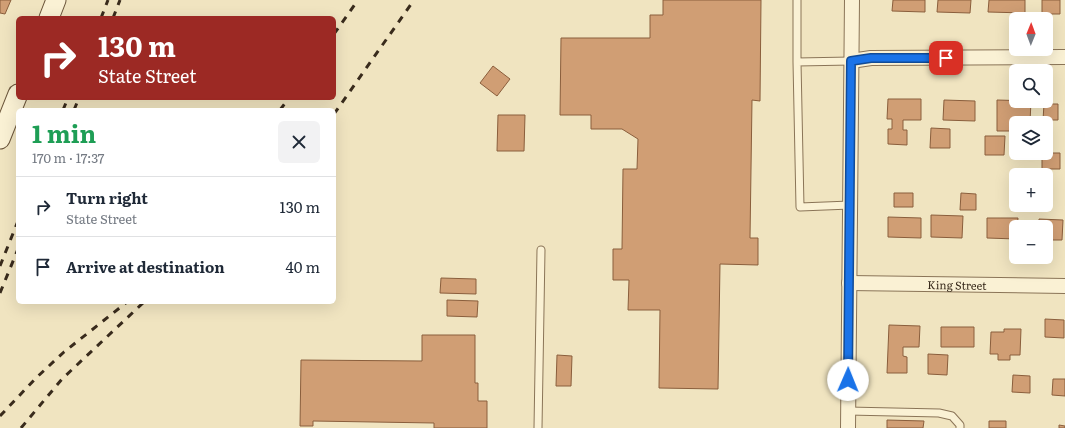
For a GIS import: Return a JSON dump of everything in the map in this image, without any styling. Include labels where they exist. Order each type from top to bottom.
[{"type":"main road","points":[[50,16],[56,0]]},
{"type":"main road","points":[[0,139],[16,99]]},
{"type":"street","points":[[848,428],[852,0]]},
{"type":"street","points":[[851,61],[871,58],[1065,58]]},
{"type":"street","name":"King Street","points":[[849,283],[1065,286]]},
{"type":"lane","points":[[797,0],[796,62],[800,207],[850,205]]},
{"type":"lane","points":[[796,62],[851,61]]},
{"type":"lane","points":[[538,428],[541,250]]},
{"type":"lane","points":[[848,411],[938,413],[952,416],[960,426]]},
{"type":"building","points":[[0,0],[11,0],[5,14],[0,13]]},
{"type":"building","points":[[663,0],[761,0],[760,101],[752,100],[750,238],[758,238],[758,265],[720,264],[718,389],[659,388],[660,310],[628,310],[629,280],[613,280],[613,249],[622,249],[623,169],[637,169],[638,139],[622,129],[591,129],[591,115],[560,115],[561,38],[650,38],[650,15],[663,15]]},
{"type":"building","points":[[893,0],[925,0],[925,12],[892,11]]},
{"type":"building","points":[[938,0],[971,0],[970,13],[937,12]]},
{"type":"building","points":[[989,0],[1025,0],[1025,12],[988,12]]},
{"type":"building","points":[[1042,0],[1060,0],[1060,14],[1053,14],[1053,12],[1042,12]]},
{"type":"building","points":[[493,66],[510,79],[497,96],[480,83]]},
{"type":"building","points":[[888,99],[921,99],[921,120],[903,120],[903,130],[907,130],[907,145],[888,144],[888,129],[892,129],[892,119],[887,119]]},
{"type":"building","points":[[944,100],[975,101],[975,121],[943,120]]},
{"type":"building","points":[[997,100],[1009,100],[1009,108],[1031,108],[1030,116],[1009,116],[1009,131],[997,131]]},
{"type":"building","points":[[1053,104],[1058,104],[1058,120],[1053,120],[1053,116],[1043,116],[1044,108],[1053,108]]},
{"type":"building","points":[[498,115],[525,115],[524,151],[497,151]]},
{"type":"building","points":[[931,128],[950,129],[950,148],[930,148]]},
{"type":"building","points":[[985,136],[1005,136],[1004,155],[985,155]]},
{"type":"building","points":[[1053,153],[1060,153],[1060,169],[1042,168],[1042,160],[1053,160]]},
{"type":"building","points":[[894,193],[913,193],[913,207],[894,207]]},
{"type":"building","points":[[961,193],[976,194],[976,210],[960,210]]},
{"type":"building","points":[[931,215],[963,216],[962,238],[931,237]]},
{"type":"building","points":[[888,217],[921,218],[921,238],[888,237]]},
{"type":"building","points":[[987,218],[1018,218],[1018,220],[1009,220],[1009,239],[987,238]]},
{"type":"building","points":[[1039,219],[1063,220],[1062,240],[1053,240],[1053,220]]},
{"type":"building","points":[[441,278],[476,279],[476,294],[440,293]]},
{"type":"building","points":[[447,300],[478,301],[477,317],[447,316]]},
{"type":"building","points":[[1045,319],[1064,320],[1064,338],[1045,337]]},
{"type":"building","points":[[889,325],[920,326],[919,347],[903,347],[903,356],[907,357],[907,373],[887,373]]},
{"type":"building","points":[[941,327],[974,327],[974,347],[941,347]]},
{"type":"building","points":[[1004,329],[1021,329],[1020,355],[1010,355],[1010,360],[998,360],[998,354],[990,354],[991,332],[1004,332]]},
{"type":"building","points":[[422,335],[475,335],[475,383],[478,383],[478,401],[487,401],[487,428],[434,428],[434,423],[313,421],[313,426],[300,426],[301,360],[422,361]]},
{"type":"building","points":[[928,354],[948,355],[947,375],[928,374]]},
{"type":"building","points":[[557,355],[572,356],[571,386],[556,386]]},
{"type":"building","points":[[1013,375],[1030,376],[1030,393],[1012,392]]},
{"type":"building","points":[[1053,379],[1065,379],[1065,396],[1052,395]]},
{"type":"building","points":[[887,420],[924,421],[923,428],[887,428]]},
{"type":"building","points":[[989,421],[1006,421],[1006,428],[989,428]]},
{"type":"building","points":[[1059,425],[1065,426],[1065,428],[1059,428]]},
{"type":"railway","points":[[102,16],[108,0]]},
{"type":"railway","points":[[114,16],[120,0]]},
{"type":"railway","points":[[336,31],[358,0]]},
{"type":"railway","points":[[336,111],[414,0]]},
{"type":"railway","points":[[64,108],[67,100]]},
{"type":"railway","points":[[75,108],[78,100]]},
{"type":"railway","points":[[282,108],[288,100]]},
{"type":"railway","points":[[0,266],[16,226]]},
{"type":"railway","points":[[0,293],[16,254]]},
{"type":"railway","points":[[0,416],[36,378],[64,352],[124,304]]},
{"type":"railway","points":[[21,428],[62,379],[142,304]]},
{"type":"route","points":[[848,380],[851,61],[871,58],[946,58]]}]
